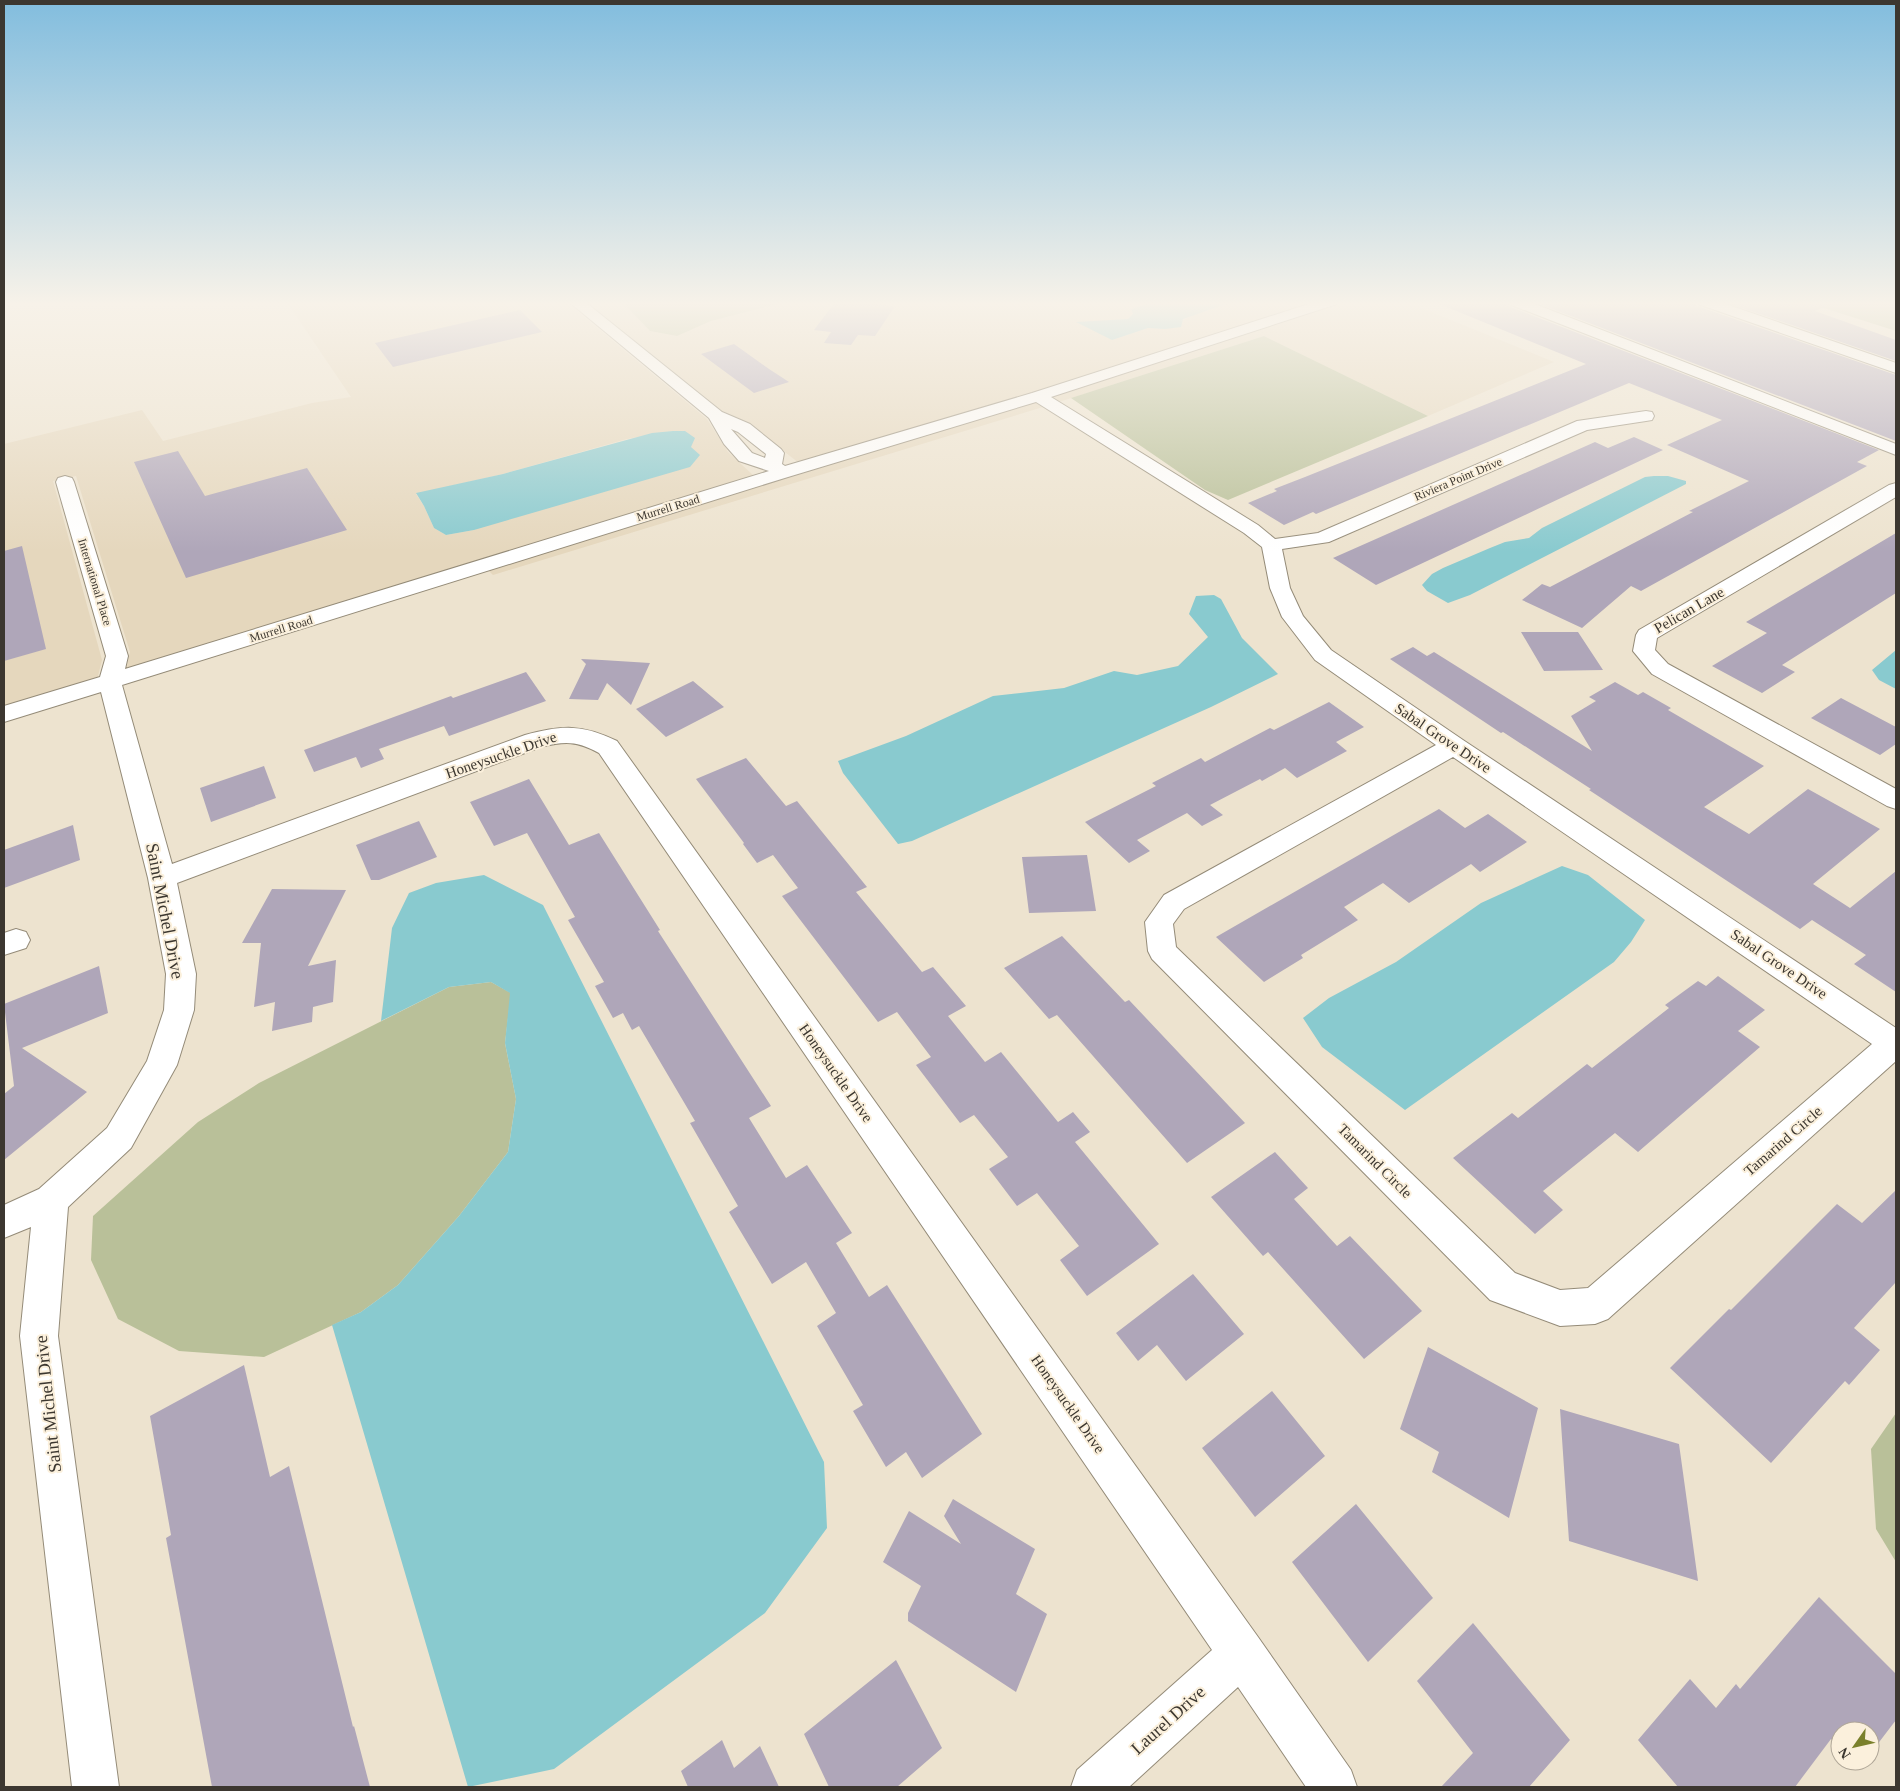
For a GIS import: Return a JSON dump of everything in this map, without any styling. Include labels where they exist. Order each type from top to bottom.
[{"type":"street","points":[[677,385],[716,416],[723,432],[749,460],[777,469]]},
{"type":"street","name":"Murrell Road","points":[[4,714],[110,682],[777,469],[1073,385]]},
{"type":"street","points":[[1728,385],[1896,450]]},
{"type":"street","points":[[1038,396],[1251,529],[1271,545]]},
{"type":"street","name":"Riviera Point Drive","points":[[1271,545],[1322,538],[1583,425],[1646,416]]},
{"type":"street","name":"International Place","points":[[65,482],[117,656],[110,682]]},
{"type":"street","name":"Pelican Lane","points":[[1896,489],[1647,635],[1644,651],[1660,669],[1896,800]]},
{"type":"street","name":"Sabal Grove Drive","points":[[1271,545],[1280,588],[1292,617],[1323,655],[1454,746],[1896,1043]]},
{"type":"street","name":"Saint Michel Drive","points":[[95,1787],[38,1336],[51,1200],[119,1138],[161,1065],[179,1010],[181,974],[162,878],[110,682]]},
{"type":"street","name":"Honeysuckle Drive","points":[[162,878],[534,741],[565,734],[590,737],[608,747],[1334,1787]]},
{"type":"street","name":"Tamarind Circle","points":[[1454,746],[1174,902],[1159,922],[1162,952],[1503,1287],[1560,1308],[1595,1306],[1896,1043]]},
{"type":"street","points":[[4,1222],[51,1200]]},
{"type":"street","name":"Laurel Drive","points":[[1094,1787],[1242,1653]]},
{"type":"shaded area","points":[[343,385],[666,385],[707,419],[728,452],[754,476],[126,671],[130,652],[76,476],[53,481],[102,660],[97,680],[4,708],[4,444],[142,410],[163,441],[312,403],[351,397]],"holes":[[[673,431],[474,530],[446,535],[434,528],[416,494],[503,474],[627,439]]]},
{"type":"shaded area","points":[[689,385],[1059,385],[799,463],[750,425],[725,414]]},
{"type":"shaded area","points":[[1088,385],[1113,385],[1059,402],[1050,397]]},
{"type":"shaded area","points":[[1364,385],[1501,385],[1428,416]]},
{"type":"shaded area","points":[[1036,402],[1043,407],[493,575],[488,570],[798,473]]},
{"type":"green space","points":[[1113,385],[1364,385],[1428,416],[1228,500],[1205,490],[1071,398]]},
{"type":"green space","points":[[491,982],[511,993],[505,1043],[516,1099],[508,1152],[459,1216],[398,1285],[361,1312],[264,1357],[179,1351],[118,1319],[91,1260],[93,1216],[198,1122],[259,1083],[449,987]]},
{"type":"green space","points":[[1896,1413],[1896,1562],[1876,1529],[1871,1449]]},
{"type":"water","points":[[685,431],[695,438],[691,447],[700,455],[690,467],[474,530],[446,535],[434,528],[416,493],[503,474],[652,433]]},
{"type":"water","points":[[1668,476],[1686,481],[1686,484],[1470,595],[1448,603],[1427,591],[1422,585],[1432,574],[1443,568],[1505,542],[1529,538],[1542,528],[1645,477]]},
{"type":"water","points":[[1214,595],[1221,599],[1242,638],[1278,674],[1211,707],[912,841],[898,844],[843,773],[838,761],[906,736],[993,696],[1064,688],[1114,671],[1137,675],[1178,666],[1208,637],[1189,614],[1196,596]]},
{"type":"water","points":[[1896,650],[1896,689],[1879,680],[1872,670]]},
{"type":"water","points":[[1562,866],[1588,875],[1645,920],[1631,942],[1614,962],[1405,1110],[1322,1047],[1303,1018],[1329,998],[1396,962],[1481,903]]},
{"type":"water","points":[[484,875],[543,905],[824,1462],[827,1528],[765,1613],[554,1769],[468,1787],[332,1325],[361,1312],[398,1285],[459,1216],[508,1152],[516,1099],[505,1043],[510,993],[491,982],[449,987],[381,1021],[392,928],[409,893],[436,883]]},
{"type":"building","points":[[743,385],[781,385],[754,393]]},
{"type":"building","points":[[1535,385],[1625,385],[1316,514],[1313,512],[1284,525],[1248,503],[1277,491],[1274,489]]},
{"type":"building","points":[[1633,385],[1710,385],[1879,450],[1857,462],[1867,466],[1641,591],[1631,586],[1582,628],[1522,600],[1542,584],[1550,587],[1693,512],[1689,511],[1749,481],[1667,445],[1722,420]]},
{"type":"building","points":[[1749,385],[1896,385],[1896,441]]},
{"type":"building","points":[[1634,437],[1663,450],[1376,585],[1333,558],[1595,442],[1608,448]]},
{"type":"building","points":[[178,451],[205,496],[307,468],[347,530],[186,578],[134,462]]},
{"type":"building","points":[[1896,533],[1896,593],[1782,665],[1795,672],[1762,693],[1712,666],[1767,633],[1746,622]]},
{"type":"building","points":[[22,546],[46,649],[4,661],[4,551]]},
{"type":"building","points":[[1521,632],[1578,632],[1603,670],[1544,671]]},
{"type":"building","points":[[1413,647],[1427,656],[1434,652],[1592,751],[1571,716],[1596,701],[1589,697],[1615,682],[1638,695],[1643,692],[1671,708],[1668,710],[1764,766],[1704,807],[1749,834],[1808,789],[1880,829],[1813,884],[1850,908],[1896,871],[1896,992],[1854,964],[1866,955],[1812,920],[1800,929],[1589,790],[1591,789],[1503,732],[1501,733],[1390,659]]},
{"type":"building","points":[[581,659],[650,663],[631,705],[607,683],[598,700],[569,699],[586,664]]},
{"type":"building","points":[[526,672],[546,701],[449,736],[444,726],[379,749],[384,759],[361,768],[356,757],[314,772],[304,750],[451,696],[453,698]]},
{"type":"building","points":[[693,681],[724,707],[666,737],[636,709]]},
{"type":"building","points":[[1841,698],[1896,727],[1896,744],[1880,755],[1811,718]]},
{"type":"building","points":[[1329,702],[1364,727],[1336,742],[1347,751],[1297,778],[1285,768],[1262,781],[1260,779],[1210,805],[1223,815],[1202,826],[1187,813],[1137,840],[1150,851],[1129,863],[1085,822],[1156,786],[1152,783],[1201,758],[1205,762],[1270,728],[1274,730]]},
{"type":"building","points":[[746,758],[786,806],[797,801],[867,887],[856,892],[922,972],[933,967],[966,1006],[948,1016],[985,1062],[1001,1052],[1058,1122],[1073,1112],[1090,1132],[1075,1142],[1159,1244],[1087,1296],[1060,1260],[1079,1246],[1037,1193],[1017,1206],[989,1169],[1008,1157],[974,1115],[960,1123],[916,1065],[931,1057],[897,1012],[878,1022],[782,896],[798,888],[773,855],[757,863],[696,779]]},
{"type":"building","points":[[264,766],[276,798],[211,822],[200,788]]},
{"type":"building","points":[[529,779],[569,845],[599,833],[660,930],[658,931],[771,1106],[749,1118],[786,1178],[807,1165],[852,1233],[836,1243],[869,1297],[887,1285],[982,1434],[922,1478],[906,1452],[886,1467],[853,1411],[863,1405],[817,1326],[836,1313],[806,1262],[772,1284],[729,1212],[738,1206],[690,1123],[695,1121],[639,1026],[632,1030],[623,1013],[613,1018],[595,986],[604,982],[568,920],[575,917],[527,833],[494,846],[470,802]]},
{"type":"building","points":[[1439,809],[1465,828],[1488,814],[1527,842],[1480,872],[1471,864],[1409,903],[1383,883],[1344,907],[1358,920],[1301,955],[1303,958],[1264,982],[1216,937]]},
{"type":"building","points":[[419,821],[437,857],[379,880],[371,880],[356,845]]},
{"type":"building","points":[[73,825],[80,860],[4,888],[4,850]]},
{"type":"building","points":[[1087,855],[1096,911],[1029,913],[1022,857]]},
{"type":"building","points":[[272,889],[346,890],[308,966],[336,960],[333,1002],[313,1007],[312,1022],[272,1031],[275,1002],[254,1007],[261,943],[242,943]]},
{"type":"building","points":[[1062,936],[1125,1002],[1129,1000],[1245,1123],[1187,1163],[1057,1015],[1049,1019],[1004,968]]},
{"type":"building","points":[[99,966],[108,1013],[22,1048],[87,1092],[4,1160],[4,1094],[14,1086],[4,1004]]},
{"type":"building","points":[[1718,976],[1765,1010],[1738,1031],[1760,1047],[1638,1152],[1615,1133],[1543,1191],[1563,1210],[1535,1234],[1453,1158],[1512,1113],[1518,1118],[1587,1064],[1592,1068],[1669,1008],[1665,1005],[1698,981],[1706,986]]},
{"type":"building","points":[[1275,1152],[1308,1188],[1294,1199],[1337,1246],[1350,1236],[1422,1311],[1364,1359],[1268,1252],[1263,1256],[1211,1197]]},
{"type":"building","points":[[1896,1190],[1896,1282],[1854,1328],[1880,1350],[1849,1385],[1845,1381],[1771,1463],[1670,1368],[1837,1204],[1862,1223]]},
{"type":"building","points":[[1193,1274],[1244,1334],[1186,1381],[1157,1345],[1138,1361],[1116,1333]]},
{"type":"building","points":[[1428,1347],[1538,1408],[1509,1518],[1432,1472],[1439,1452],[1400,1429]]},
{"type":"building","points":[[244,1365],[270,1477],[289,1466],[353,1727],[370,1787],[212,1787],[166,1538],[171,1535],[150,1416]]},
{"type":"building","points":[[1272,1391],[1325,1456],[1255,1517],[1202,1448]]},
{"type":"building","points":[[1560,1409],[1679,1444],[1698,1581],[1569,1541]]},
{"type":"building","points":[[953,1499],[1035,1549],[1016,1594],[1047,1614],[1016,1692],[908,1621],[908,1613],[921,1586],[883,1562],[909,1511],[961,1544],[944,1516]]},
{"type":"building","points":[[1356,1504],[1433,1598],[1368,1662],[1292,1562]]},
{"type":"building","points":[[1819,1597],[1896,1674],[1896,1720],[1880,1741],[1880,1721],[1830,1721],[1830,1740],[1795,1787],[1678,1787],[1638,1740],[1690,1679],[1716,1708],[1736,1684],[1740,1689]]},
{"type":"building","points":[[1473,1623],[1570,1740],[1529,1787],[1441,1787],[1473,1753],[1417,1681]]},
{"type":"building","points":[[896,1660],[942,1748],[897,1787],[829,1787],[804,1734]]},
{"type":"building","points":[[722,1740],[734,1768],[760,1746],[779,1787],[688,1787],[681,1771]]}]
